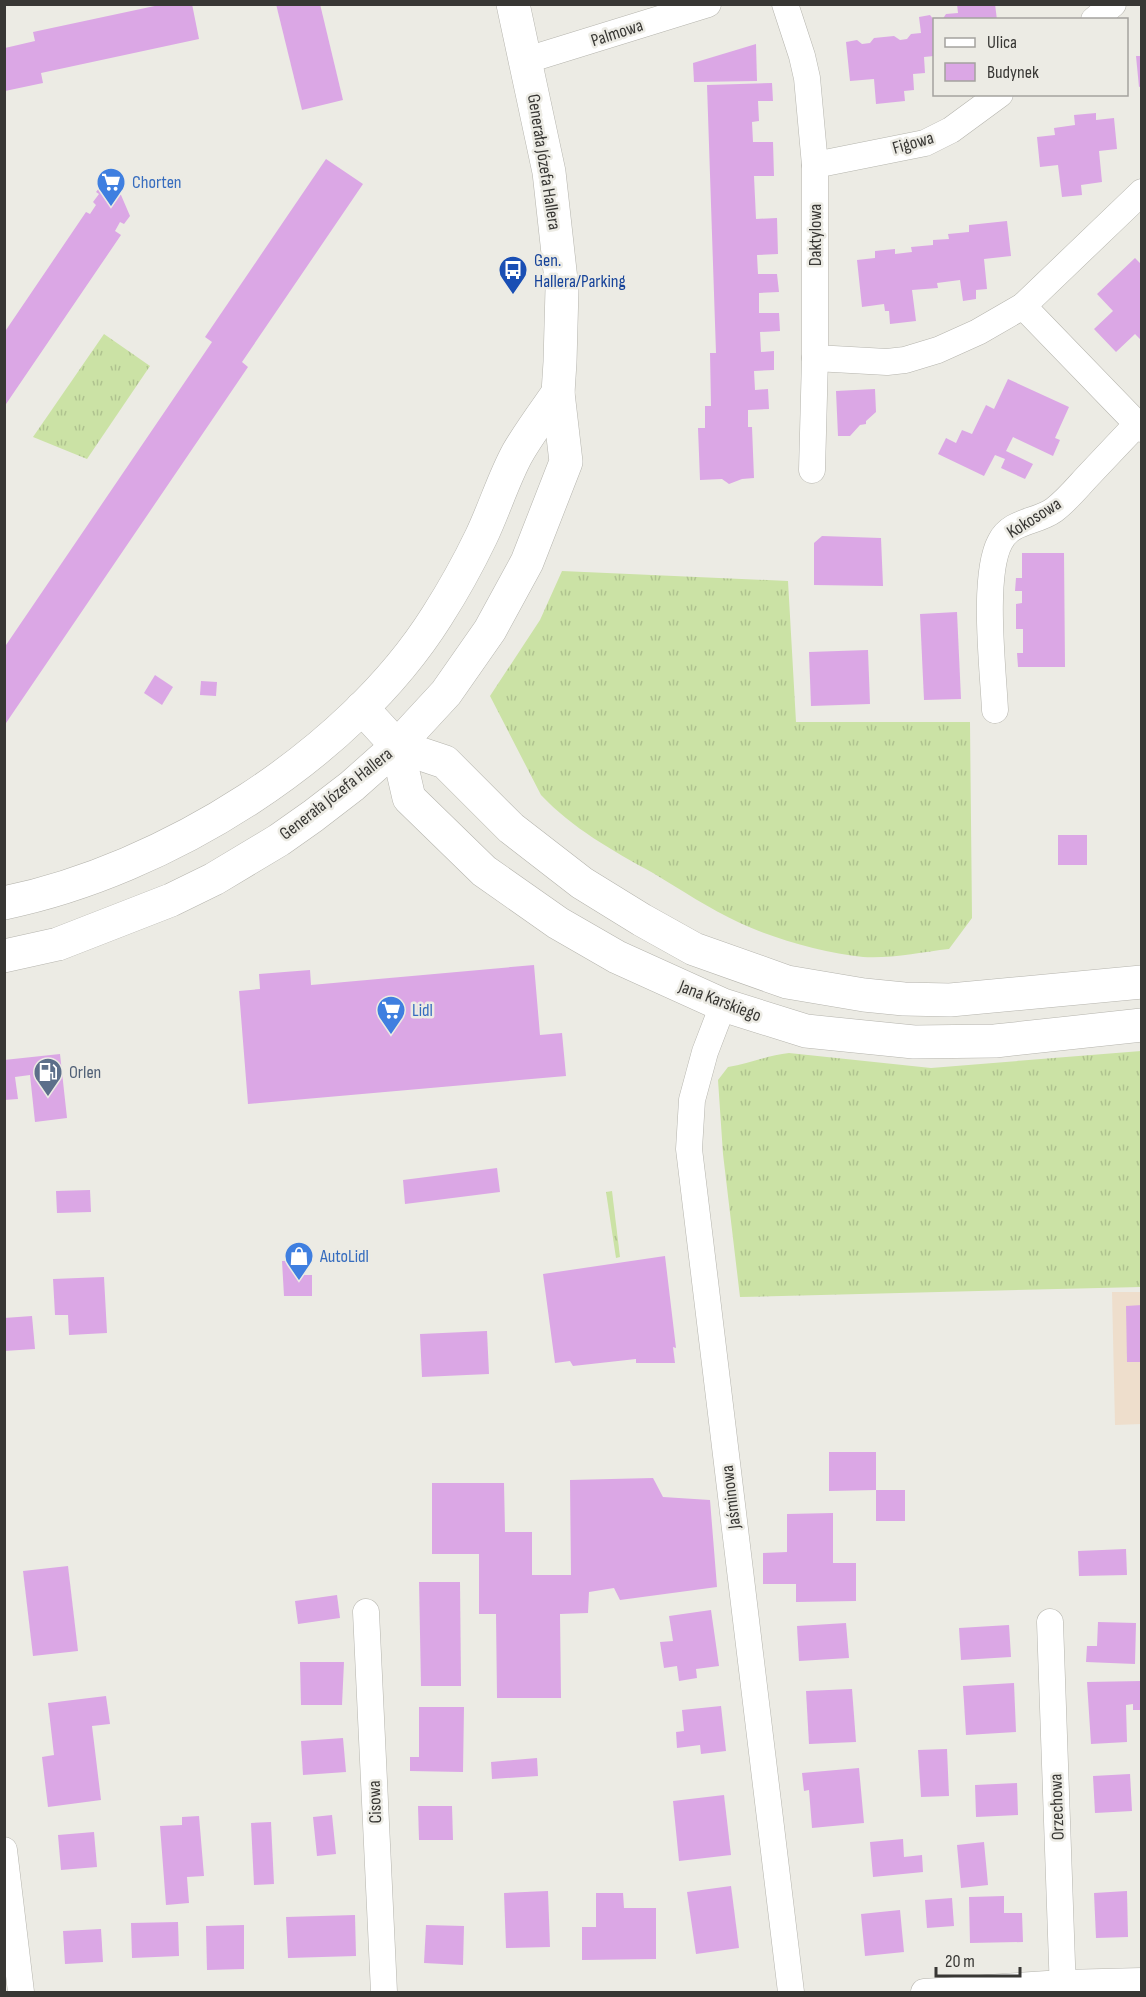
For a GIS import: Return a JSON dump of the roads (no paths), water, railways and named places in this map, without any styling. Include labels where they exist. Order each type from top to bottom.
[{"type":"main road","name":"Generała Józefa Hallera","points":[[4,956],[58,944],[171,900],[214,879],[279,840],[347,790],[397,746],[446,693],[490,630],[527,562],[566,462],[558,393],[562,289],[549,172],[527,60],[513,4]]},
{"type":"main road","points":[[4,903],[26,899],[88,879],[150,853],[198,829],[249,799],[326,741],[362,708],[405,661],[448,599],[481,537],[517,454],[558,393]]},
{"type":"main road","name":"Jana Karskiego","points":[[362,708],[397,746],[445,762],[511,828],[582,883],[694,949],[787,982],[864,995],[950,1000],[1142,982]]},
{"type":"main road","name":"Jana Karskiego","points":[[397,746],[409,798],[484,871],[558,923],[617,957],[723,1005],[806,1031],[914,1042],[995,1041],[1142,1025]]},
{"type":"main road","points":[[249,799],[279,840]]},
{"type":"main road","points":[[617,957],[642,920]]},
{"type":"street","name":"Palmowa","points":[[527,60],[708,4]]},
{"type":"street","name":"Daktylowa","points":[[785,4],[807,78],[815,165],[815,358],[812,470]]},
{"type":"street","points":[[1096,18],[1113,4]]},
{"type":"street","name":"Figowa","points":[[815,165],[925,143],[959,125],[997,96]]},
{"type":"street","points":[[815,358],[887,363],[938,351],[978,332],[1023,306],[1142,192]]},
{"type":"street","name":"Kokosowa","points":[[995,710],[990,594],[993,564],[1001,540],[1018,524],[1043,516],[1064,501],[1139,427],[1023,306]]},
{"type":"street","name":"Jaśminowa","points":[[723,1005],[705,1052],[692,1100],[689,1149],[791,1992]]},
{"type":"street","name":"Cisowa","points":[[366,1612],[384,1992]]},
{"type":"street","name":"Orzechowa","points":[[1050,1622],[1063,1988]]},
{"type":"street","points":[[4,1850],[21,1992]]},
{"type":"street","points":[[924,1992],[1063,1988],[1142,1981]]},
{"type":"place","name":"Chorten","points":[[111,208]]},
{"type":"place","name":"Gen. Hallera/Parking","points":[[513,296]]},
{"type":"place","name":"Lidl","points":[[391,1036]]},
{"type":"place","name":"Orlen","points":[[48,1098]]},
{"type":"place","name":"AutoLidl","points":[[299,1282]]}]
